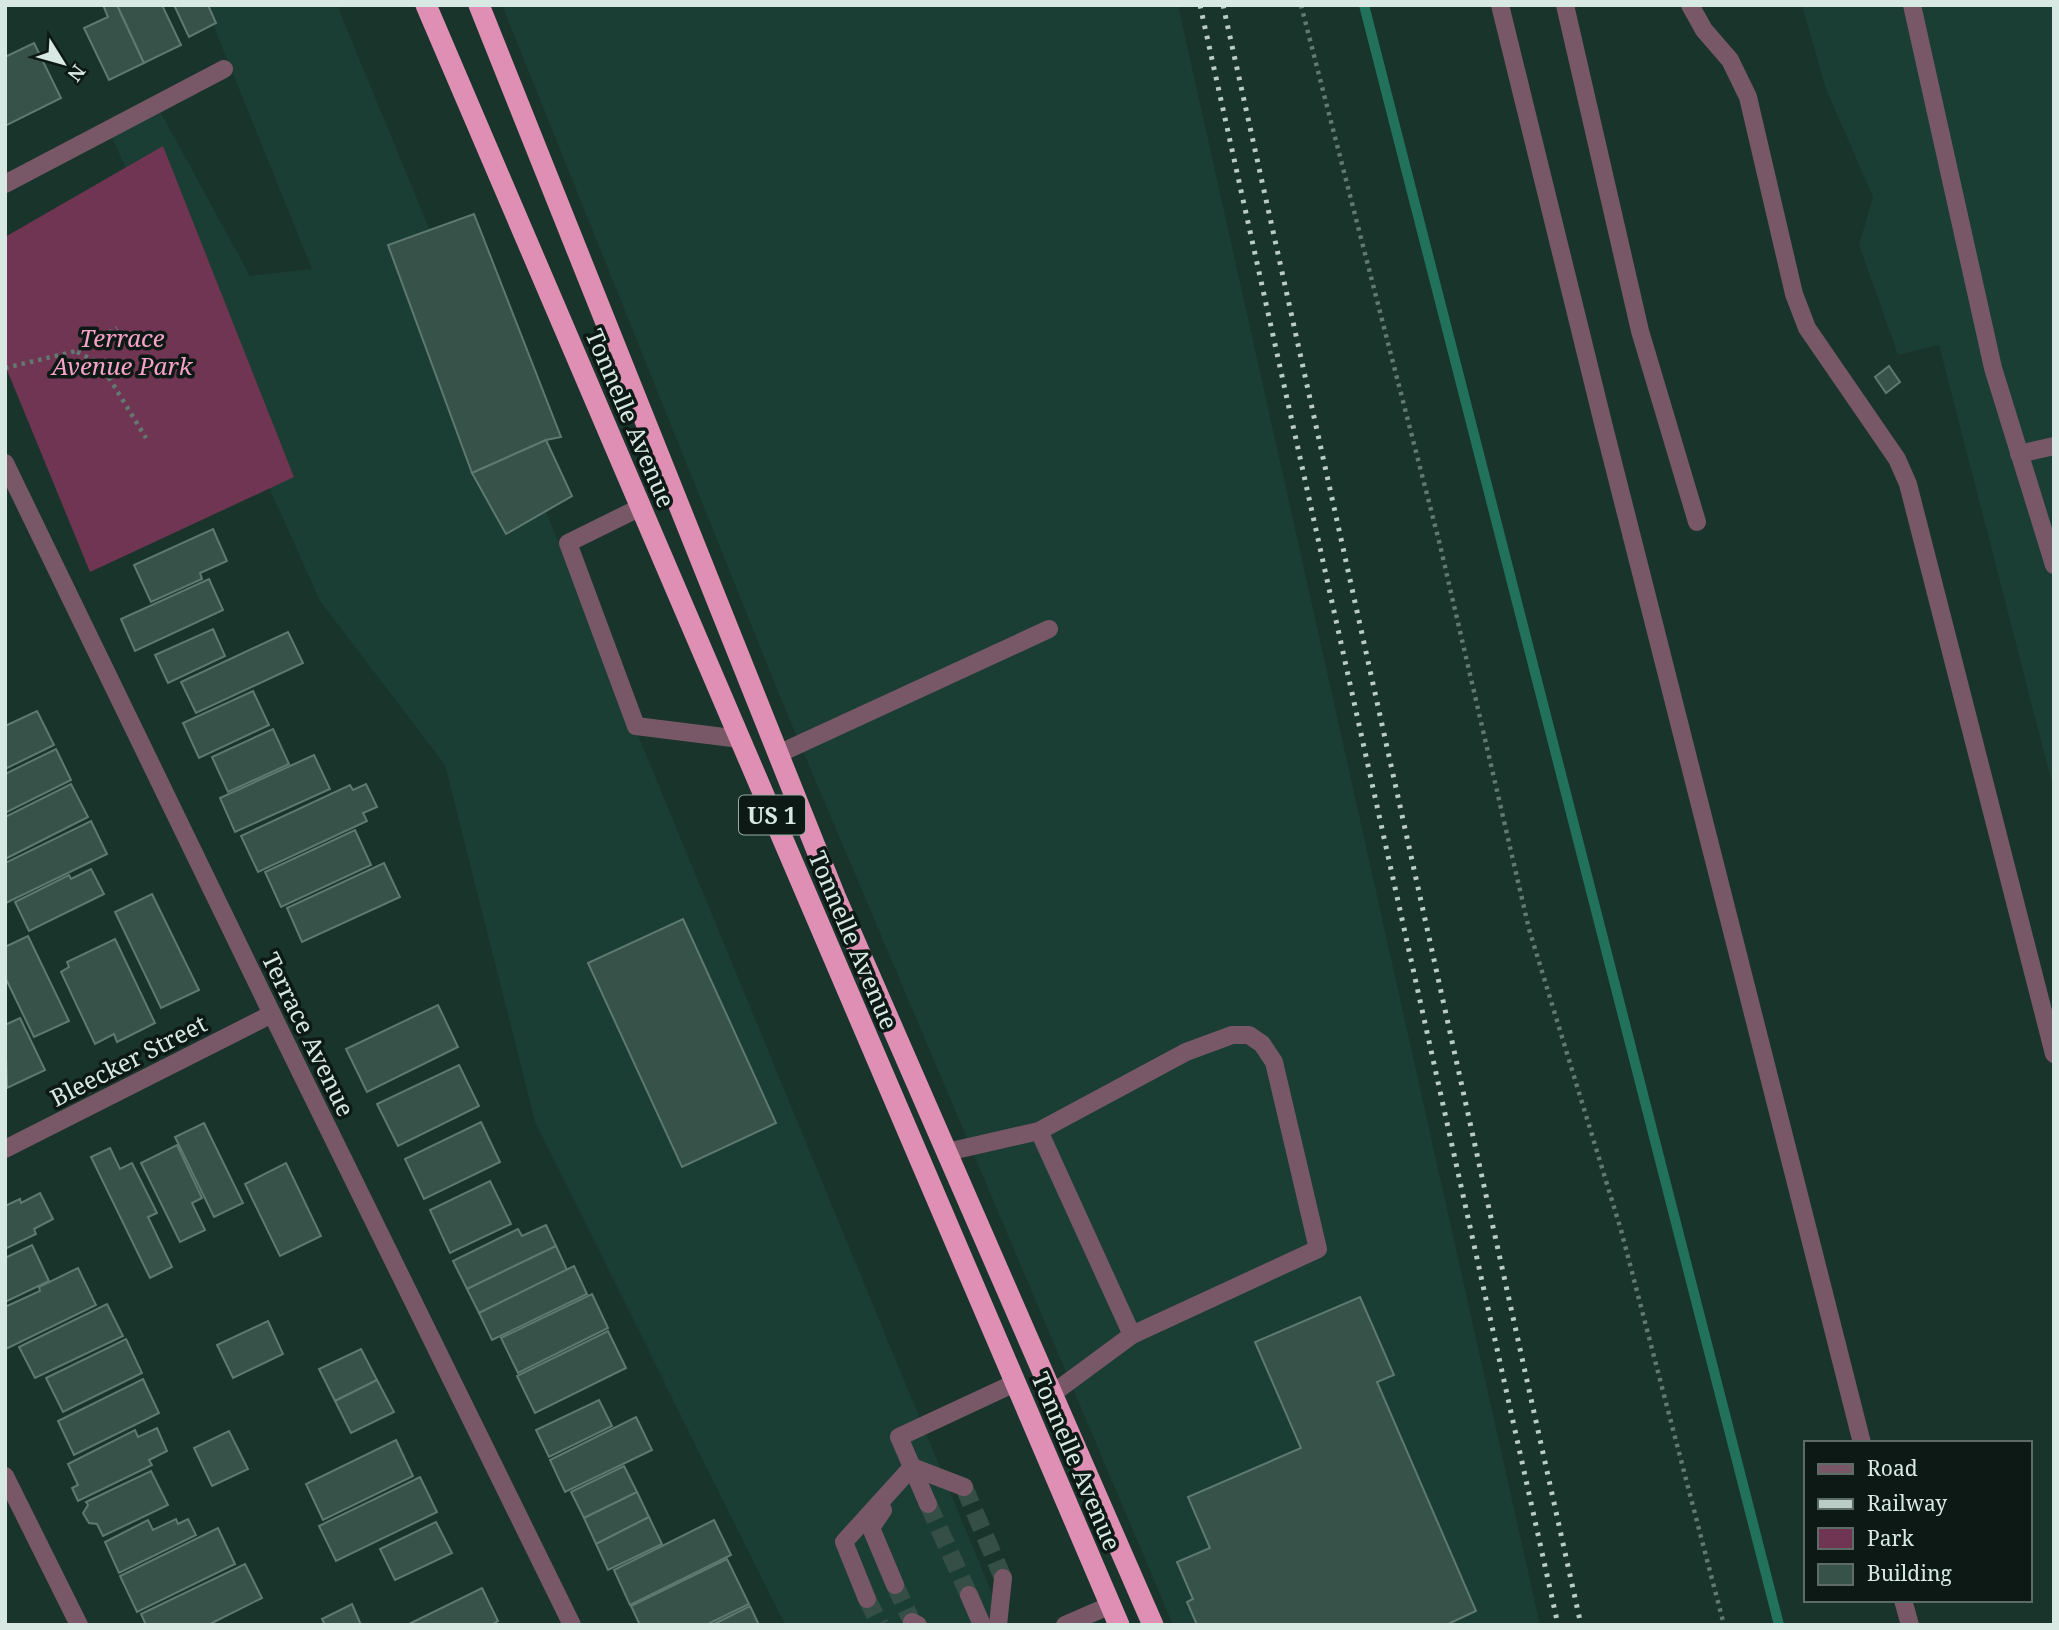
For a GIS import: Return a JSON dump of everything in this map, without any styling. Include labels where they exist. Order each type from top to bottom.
[{"type":"highway","name":"Tonnelle Avenue","points":[[426,5],[1115,1615]]},
{"type":"highway","name":"Tonnelle Avenue","points":[[479,5],[835,896],[1153,1625]]},
{"type":"street","points":[[1500,5],[1607,439],[1861,1441]]},
{"type":"street","points":[[1565,5],[1640,331],[1697,522]]},
{"type":"street","points":[[1690,5],[1704,30],[1730,60],[1748,97],[1794,294],[1807,327],[1897,459],[1908,484],[2054,1054]]},
{"type":"street","points":[[1912,5],[1993,368],[2054,565]]},
{"type":"street","points":[[5,184],[224,69]]},
{"type":"street","points":[[2019,454],[2054,446]]},
{"type":"street","name":"Terrace Avenue","points":[[5,463],[572,1625]]},
{"type":"street","points":[[641,507],[568,543],[636,726],[740,739]]},
{"type":"street","points":[[778,754],[1049,629]]},
{"type":"street","name":"Bleecker Street","points":[[5,1149],[272,1014]]},
{"type":"street","points":[[947,1152],[1039,1131],[1186,1052],[1232,1035],[1249,1035],[1262,1044],[1274,1062],[1318,1250],[1132,1335],[1052,1394]]},
{"type":"street","points":[[1039,1131],[1132,1335]]},
{"type":"street","points":[[928,1504],[899,1437],[1016,1384]]},
{"type":"street","points":[[912,1466],[964,1487]]},
{"type":"street","points":[[895,1585],[871,1528],[912,1466]]},
{"type":"street","points":[[867,1599],[844,1542],[912,1466]]},
{"type":"street","points":[[5,1476],[79,1625]]},
{"type":"street","points":[[998,1625],[1003,1578]]},
{"type":"street","points":[[969,1595],[982,1625]]},
{"type":"street","points":[[1904,1602],[1910,1625]]},
{"type":"street","points":[[1065,1625],[1115,1615]]},
{"type":"path","points":[[1301,5],[1440,545],[1529,929],[1621,1230],[1724,1625]]},
{"type":"path","points":[[5,368],[76,351],[117,328]]},
{"type":"path","points":[[76,351],[100,363],[146,438]]},
{"type":"shaded area","points":[[205,5],[337,5],[1005,1625],[785,1625],[535,1122],[445,765],[320,601],[110,133],[153,98],[250,276],[312,269]]},
{"type":"shaded area","points":[[502,5],[1178,5],[1540,1625],[1173,1625],[783,704]]},
{"type":"shaded area","points":[[1802,5],[2054,5],[2054,791],[1939,345],[1898,355],[1859,245],[1873,197],[1826,89]]},
{"type":"green space","name":"Terrace Avenue Park","points":[[163,146],[294,477],[90,572],[5,365],[5,237]]},
{"type":"building","points":[[103,5],[117,5],[144,63],[109,80],[84,28],[108,17]]},
{"type":"building","points":[[117,5],[162,5],[181,45],[144,63]]},
{"type":"building","points":[[174,5],[208,5],[216,23],[189,37]]},
{"type":"building","points":[[34,43],[61,98],[5,126],[5,57]]},
{"type":"building","points":[[474,214],[561,437],[546,440],[472,473],[388,245]]},
{"type":"building","points":[[1889,366],[1900,382],[1886,393],[1875,377]]},
{"type":"building","points":[[546,440],[572,496],[506,534],[472,473]]},
{"type":"building","points":[[213,529],[227,561],[200,573],[202,579],[151,602],[134,565]]},
{"type":"building","points":[[209,579],[223,610],[135,651],[121,619]]},
{"type":"building","points":[[213,629],[225,656],[168,683],[155,655]]},
{"type":"building","points":[[288,632],[303,663],[196,713],[181,682]]},
{"type":"building","points":[[253,691],[269,725],[199,758],[183,723]]},
{"type":"building","points":[[37,711],[54,745],[5,769],[5,726]]},
{"type":"building","points":[[273,729],[289,764],[228,792],[212,757]]},
{"type":"building","points":[[56,749],[71,780],[5,813],[5,774]]},
{"type":"building","points":[[314,755],[330,789],[235,832],[220,798]]},
{"type":"building","points":[[71,784],[88,817],[5,859],[5,817]]},
{"type":"building","points":[[366,784],[377,807],[363,813],[367,821],[258,872],[241,836],[350,785],[353,790]]},
{"type":"building","points":[[91,821],[107,854],[6,903],[5,863]]},
{"type":"building","points":[[355,830],[371,865],[281,907],[265,872]]},
{"type":"building","points":[[384,863],[400,897],[302,942],[287,908]]},
{"type":"building","points":[[91,869],[104,894],[29,931],[15,902],[69,875],[71,879]]},
{"type":"building","points":[[152,894],[199,990],[161,1008],[115,912]]},
{"type":"building","points":[[683,919],[776,1123],[682,1167],[588,963]]},
{"type":"building","points":[[28,936],[69,1021],[34,1037],[5,977],[5,947]]},
{"type":"building","points":[[115,939],[155,1023],[117,1042],[114,1034],[95,1044],[61,972],[69,967],[67,962]]},
{"type":"building","points":[[438,1005],[458,1047],[367,1092],[346,1049]]},
{"type":"building","points":[[20,1018],[45,1070],[7,1088],[5,1025]]},
{"type":"building","points":[[459,1065],[479,1106],[398,1146],[377,1104]]},
{"type":"building","points":[[481,1122],[500,1162],[424,1199],[405,1159]]},
{"type":"building","points":[[204,1123],[243,1203],[214,1217],[175,1137]]},
{"type":"building","points":[[177,1145],[202,1198],[192,1203],[205,1230],[180,1242],[141,1163]]},
{"type":"building","points":[[110,1148],[120,1169],[132,1163],[157,1213],[148,1217],[172,1267],[150,1278],[91,1157]]},
{"type":"building","points":[[286,1163],[321,1236],[280,1256],[245,1184]]},
{"type":"building","points":[[490,1181],[511,1224],[450,1253],[430,1210]]},
{"type":"building","points":[[40,1193],[53,1219],[34,1229],[36,1234],[5,1249],[5,1206],[20,1199],[21,1203]]},
{"type":"building","points":[[546,1225],[556,1246],[467,1289],[453,1261],[518,1229],[522,1236]]},
{"type":"building","points":[[32,1245],[49,1281],[5,1302],[5,1258]]},
{"type":"building","points":[[556,1246],[567,1270],[479,1313],[467,1289]]},
{"type":"building","points":[[574,1266],[587,1294],[492,1340],[479,1313]]},
{"type":"building","points":[[78,1268],[96,1305],[6,1349],[5,1307],[40,1291],[39,1287]]},
{"type":"building","points":[[592,1294],[608,1328],[518,1373],[501,1338]]},
{"type":"building","points":[[1360,1297],[1394,1375],[1377,1382],[1476,1611],[1446,1625],[1197,1625],[1187,1602],[1193,1599],[1177,1562],[1210,1548],[1188,1497],[1301,1448],[1255,1342]]},
{"type":"building","points":[[107,1304],[123,1336],[35,1378],[19,1347]]},
{"type":"building","points":[[268,1321],[283,1354],[233,1378],[217,1345]]},
{"type":"building","points":[[608,1331],[626,1368],[535,1413],[517,1376]]},
{"type":"building","points":[[126,1339],[142,1373],[63,1412],[46,1378]]},
{"type":"building","points":[[361,1349],[377,1380],[335,1401],[319,1369]]},
{"type":"building","points":[[143,1379],[159,1413],[74,1455],[58,1421]]},
{"type":"building","points":[[377,1380],[394,1412],[351,1433],[335,1401]]},
{"type":"building","points":[[599,1400],[612,1426],[549,1457],[536,1430]]},
{"type":"building","points":[[636,1417],[652,1450],[565,1492],[550,1460]]},
{"type":"building","points":[[157,1428],[167,1451],[149,1460],[152,1465],[78,1501],[72,1488],[78,1485],[68,1464],[135,1430],[138,1437]]},
{"type":"building","points":[[229,1431],[248,1469],[212,1486],[194,1448]]},
{"type":"building","points":[[396,1440],[413,1476],[323,1520],[306,1484]]},
{"type":"building","points":[[624,1466],[637,1492],[584,1518],[571,1492]]},
{"type":"building","points":[[151,1471],[168,1505],[103,1536],[97,1524],[89,1523],[83,1513],[88,1505],[86,1502]]},
{"type":"building","points":[[420,1477],[437,1512],[336,1561],[319,1526]]},
{"type":"building","points":[[637,1492],[649,1517],[596,1544],[584,1518]]},
{"type":"building","points":[[649,1517],[662,1544],[608,1570],[596,1544]]},
{"type":"building","points":[[176,1519],[178,1524],[188,1519],[196,1535],[119,1573],[105,1542],[148,1520],[153,1530]]},
{"type":"building","points":[[714,1520],[731,1555],[630,1605],[614,1570]]},
{"type":"building","points":[[436,1522],[452,1553],[395,1580],[380,1549]]},
{"type":"building","points":[[218,1528],[235,1564],[137,1612],[120,1576]]},
{"type":"building","points":[[727,1559],[749,1604],[706,1625],[640,1625],[631,1606]]},
{"type":"building","points":[[245,1564],[262,1598],[208,1625],[146,1625],[141,1614]]},
{"type":"building","points":[[482,1588],[498,1621],[491,1625],[407,1625]]},
{"type":"building","points":[[352,1604],[361,1625],[325,1625],[322,1619]]},
{"type":"building","points":[[750,1606],[759,1625],[712,1625]]},
{"type":"waterway","points":[[1364,5],[1779,1625]]},
{"type":"tunnel","points":[[964,1487],[1003,1578]]},
{"type":"tunnel","points":[[928,1504],[969,1595]]},
{"type":"tunnel","points":[[895,1585],[912,1622]]},
{"type":"tunnel","points":[[867,1599],[880,1625]]},
{"type":"railway","points":[[1200,5],[1558,1625]]},
{"type":"railway","points":[[1223,5],[1581,1625]]}]
